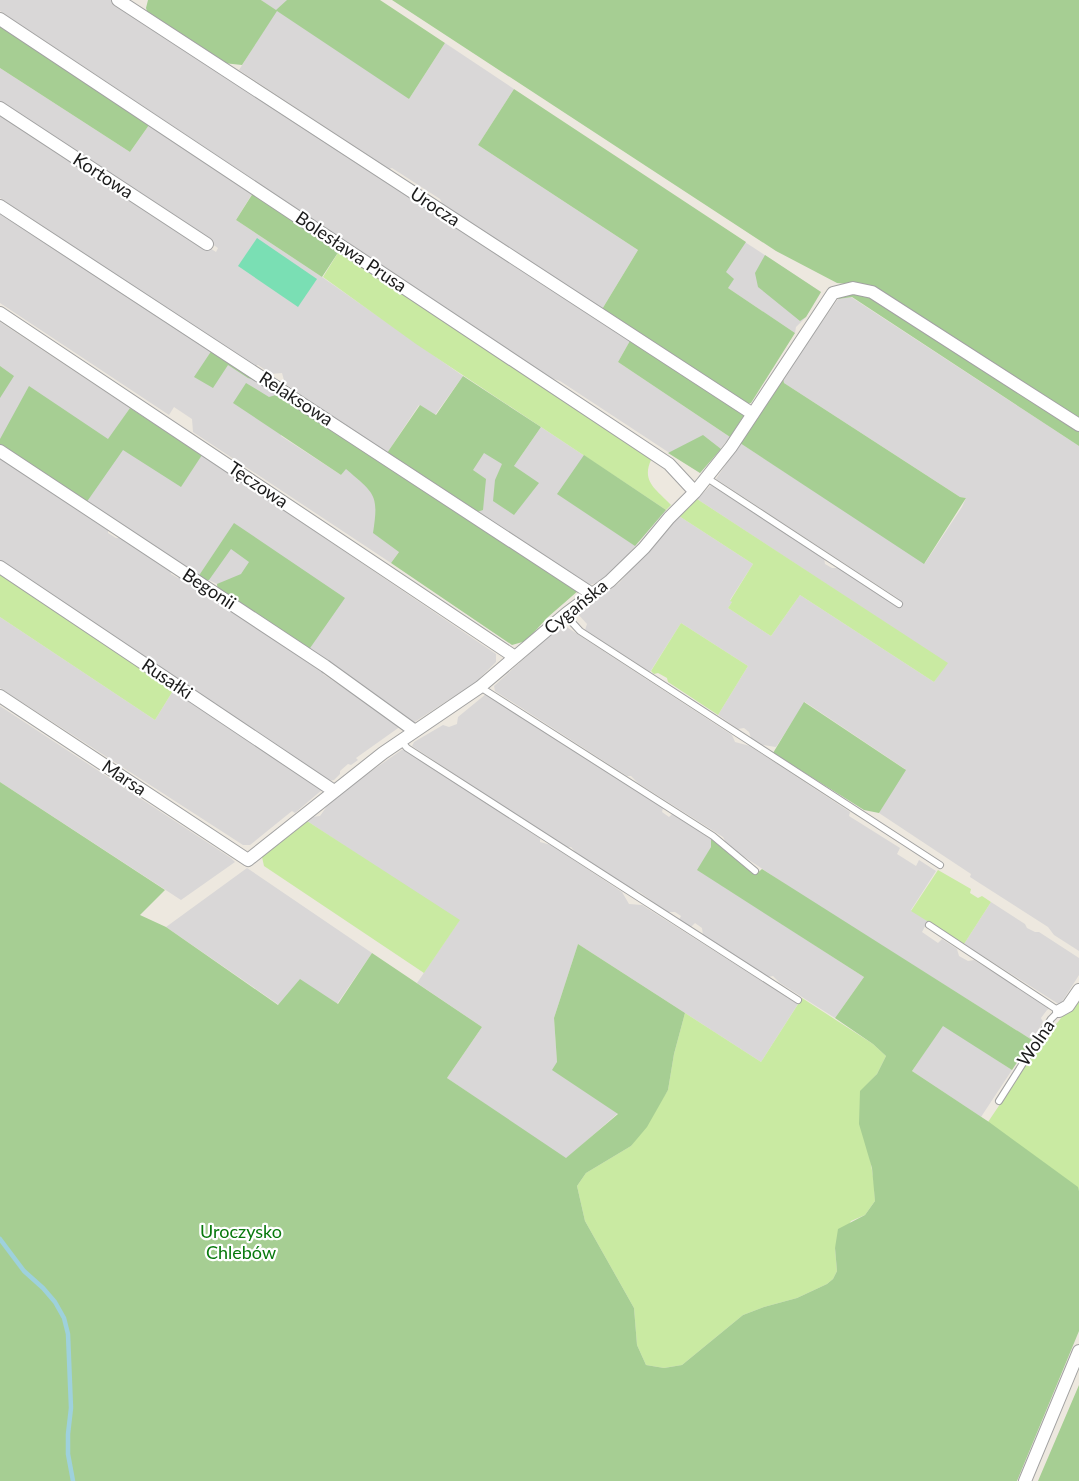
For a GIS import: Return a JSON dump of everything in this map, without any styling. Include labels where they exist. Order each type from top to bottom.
[{"type":"street","name":"Urocza","points":[[118,0],[753,414]]},
{"type":"street","name":"Bolesława Prusa","points":[[0,19],[669,464],[695,492]]},
{"type":"street","name":"Kortowa","points":[[0,108],[207,244]]},
{"type":"street","name":"Relaksowa","points":[[0,206],[592,594]]},
{"type":"street","name":"Cygańska","points":[[248,860],[401,741],[480,687],[567,613],[610,580],[644,548],[707,478],[753,414],[830,295],[837,291],[853,288],[872,292],[1079,425]]},
{"type":"street","name":"Tęczowa","points":[[0,313],[515,657]]},
{"type":"street","name":"Begonii","points":[[0,451],[315,659],[415,731]]},
{"type":"street","name":"Rusałki","points":[[0,567],[334,791]]},
{"type":"street","name":"Marsa","points":[[0,696],[248,860]]},
{"type":"street","name":"Wolna","points":[[1059,1011],[1068,1006],[1079,990]]},
{"type":"street","points":[[1025,1481],[1079,1351]]},
{"type":"lane","points":[[707,478],[899,604]]},
{"type":"lane","points":[[567,613],[569,620],[580,631],[940,865]]},
{"type":"lane","points":[[480,687],[712,836],[755,871]]},
{"type":"lane","points":[[401,741],[417,754],[798,1000]]},
{"type":"lane","points":[[928,925],[1059,1011]]},
{"type":"lane","name":"Wolna","points":[[999,1101],[1051,1019],[1059,1011]]},
{"type":"shaded area","points":[[0,0],[112,0],[631,339],[618,362],[730,437],[700,473],[560,381],[539,374],[458,316],[0,11]]},
{"type":"shaded area","points":[[261,0],[348,0],[409,99],[445,43],[514,89],[478,145],[638,250],[601,311],[445,209],[440,199],[392,168],[385,170],[371,157],[239,70],[276,11]]},
{"type":"shaded area","points":[[0,68],[130,152],[149,125],[252,194],[236,220],[463,376],[435,415],[419,405],[387,453],[285,384],[282,373],[271,374],[258,365],[254,366],[0,198],[0,113],[216,252],[218,248],[0,103]]},
{"type":"shaded area","points":[[0,209],[271,385],[272,393],[283,393],[281,436],[341,475],[362,446],[438,497],[391,563],[193,432],[192,419],[174,407],[169,415],[0,303]]},
{"type":"shaded area","points":[[725,229],[821,292],[806,317],[796,327],[795,333],[698,268]]},
{"type":"shaded area","points":[[851,297],[1079,446],[1079,951],[1054,935],[1048,927],[970,877],[971,874],[879,813],[905,769],[805,702],[776,747],[763,745],[751,738],[749,732],[744,728],[738,729],[718,715],[748,666],[681,623],[650,672],[585,630],[587,624],[577,613],[619,583],[679,516],[753,564],[730,600],[732,602],[728,608],[771,636],[800,595],[934,682],[947,663],[697,499],[711,485],[824,558],[825,564],[838,568],[899,607],[899,599],[716,479],[740,443],[925,563],[966,498],[960,497],[784,383],[783,378],[838,299]]},
{"type":"shaded area","points":[[0,322],[130,408],[109,439],[202,455],[496,654],[496,662],[476,682],[413,723],[218,591],[217,584],[209,580],[204,581],[0,445]]},
{"type":"shaded area","points":[[541,427],[666,510],[613,571],[596,583],[589,585],[451,496],[484,447],[514,466]]},
{"type":"shaded area","points":[[0,456],[108,528],[108,533],[116,538],[123,538],[170,569],[171,574],[178,578],[182,577],[324,671],[323,674],[401,726],[356,758],[358,760],[351,765],[348,764],[334,780],[328,781],[0,562]]},
{"type":"shaded area","points":[[0,617],[155,720],[174,689],[323,789],[295,813],[292,811],[250,845],[243,845],[0,688]]},
{"type":"shaded area","points":[[562,624],[732,735],[735,742],[750,746],[850,812],[849,816],[900,848],[897,854],[916,866],[919,860],[936,871],[911,910],[928,921],[922,932],[938,943],[942,939],[957,949],[959,956],[968,961],[974,960],[1051,1008],[1041,1018],[1043,1022],[1032,1040],[797,892],[728,846],[723,837],[495,691],[494,686]]},
{"type":"shaded area","points":[[486,694],[663,808],[662,812],[669,817],[672,814],[711,839],[711,847],[698,870],[864,977],[835,1018],[780,983],[773,976],[768,977],[703,935],[702,928],[695,923],[691,927],[679,920],[681,916],[675,912],[667,912],[638,891],[626,887],[579,856],[571,847],[566,848],[412,746],[414,742],[443,725],[449,727],[457,724],[458,717]]},
{"type":"shaded area","points":[[0,706],[235,862],[181,900],[0,782]]},
{"type":"shaded area","points":[[403,749],[540,838],[540,842],[551,845],[622,892],[629,904],[642,905],[798,1004],[761,1062],[578,944],[554,1018],[557,1062],[618,1113],[566,1159],[447,1078],[482,1027],[417,983],[459,921],[307,821],[312,817],[320,816],[340,793]]},
{"type":"shaded area","points":[[247,868],[372,953],[337,1004],[279,1005],[166,927]]},
{"type":"shaded area","points":[[991,902],[1025,924],[1027,928],[1039,932],[1079,958],[1079,975],[1060,1005],[964,944]]},
{"type":"shaded area","points":[[943,1025],[1012,1070],[981,1117],[912,1071]]},
{"type":"green space","points":[[148,0],[261,0],[276,10],[287,0],[380,0],[445,43],[409,99],[277,11],[242,65],[223,63],[148,15],[146,8]]},
{"type":"green space","points":[[392,0],[1079,0],[1079,421],[876,287],[837,283],[776,251]]},
{"type":"green space","points":[[0,25],[149,125],[130,152],[0,68]]},
{"type":"green space","points":[[514,89],[746,242],[726,272],[734,279],[728,288],[795,333],[751,403],[746,404],[601,311],[638,250],[478,145]]},
{"type":"green space","points":[[255,190],[341,248],[322,277],[236,220]]},
{"type":"green space","points":[[257,238],[317,279],[298,307],[238,266]]},
{"type":"green space","points":[[341,248],[645,452],[651,460],[648,468],[649,480],[671,505],[666,510],[416,344],[323,277]]},
{"type":"green space","points":[[765,255],[821,292],[806,317],[800,321],[758,287],[755,273]]},
{"type":"green space","points":[[843,294],[870,296],[1079,431],[1079,446],[852,297],[838,299]]},
{"type":"green space","points":[[631,339],[745,414],[730,437],[618,362]]},
{"type":"green space","points":[[214,347],[271,385],[248,378],[228,365],[213,388],[194,377]]},
{"type":"green space","points":[[0,366],[14,376],[0,398]]},
{"type":"green space","points":[[463,376],[541,427],[514,466],[539,483],[514,515],[493,501],[495,480],[502,464],[484,453],[473,470],[486,479],[483,510],[477,512],[387,453],[420,405],[436,415]]},
{"type":"green space","points":[[783,378],[784,383],[960,497],[966,498],[924,564],[740,443]]},
{"type":"green space","points":[[246,383],[269,397],[283,393],[579,590],[548,617],[526,641],[512,645],[391,563],[399,552],[373,533],[375,502],[369,490],[346,469],[341,475],[233,403]]},
{"type":"green space","points":[[29,386],[108,439],[130,408],[202,455],[181,487],[123,450],[86,503],[0,445],[0,439]]},
{"type":"green space","points":[[703,435],[721,449],[700,473],[668,453]]},
{"type":"green space","points":[[584,455],[666,510],[635,546],[557,494]]},
{"type":"green space","points":[[697,499],[948,663],[934,682],[800,595],[771,636],[728,608],[753,564],[679,516]]},
{"type":"green space","points":[[234,523],[345,598],[308,651],[218,591],[217,584],[241,574],[249,562],[231,549],[209,580],[204,581],[198,577]]},
{"type":"green space","points":[[0,572],[174,689],[155,720],[0,617]]},
{"type":"green space","points":[[681,623],[748,666],[718,715],[668,682],[667,678],[651,671]]},
{"type":"green space","points":[[804,702],[906,770],[879,813],[864,810],[773,753]]},
{"type":"green space","name":"Uroczysko Chlebów","points":[[0,782],[165,890],[140,915],[166,927],[278,1005],[300,979],[338,1004],[372,953],[482,1027],[447,1078],[566,1158],[618,1114],[552,1070],[557,1062],[554,1018],[578,944],[685,1013],[674,1054],[668,1090],[647,1127],[631,1146],[586,1173],[577,1186],[585,1221],[634,1308],[637,1345],[646,1365],[664,1368],[682,1365],[743,1315],[797,1298],[827,1284],[837,1271],[835,1248],[838,1229],[865,1215],[875,1201],[872,1168],[859,1124],[860,1091],[877,1074],[886,1056],[873,1044],[835,1018],[864,977],[697,870],[711,847],[711,839],[755,875],[762,869],[1032,1040],[1012,1070],[943,1026],[912,1071],[989,1122],[1078,1187],[1079,1331],[1017,1481],[0,1481]]},
{"type":"green space","points":[[307,821],[460,920],[424,973],[264,866],[262,857]]},
{"type":"green space","points":[[938,870],[971,889],[970,893],[978,898],[982,896],[991,902],[964,944],[911,911]]},
{"type":"green space","points":[[1079,994],[1079,1191],[1077,1187],[988,1122],[1042,1038],[1058,1022]]},
{"type":"green space","points":[[802,998],[873,1044],[886,1056],[877,1074],[860,1092],[875,1201],[865,1215],[851,1221],[835,1248],[837,1271],[827,1284],[797,1298],[743,1315],[682,1365],[664,1368],[646,1365],[637,1345],[634,1308],[585,1221],[577,1186],[586,1173],[631,1146],[668,1090],[674,1054],[685,1013],[761,1062]]},
{"type":"green space","points":[[1079,1385],[1079,1481],[1038,1481]]},
{"type":"waterway","points":[[0,1239],[24,1271],[55,1302],[64,1318],[68,1334],[71,1408],[68,1454],[73,1481]]}]
